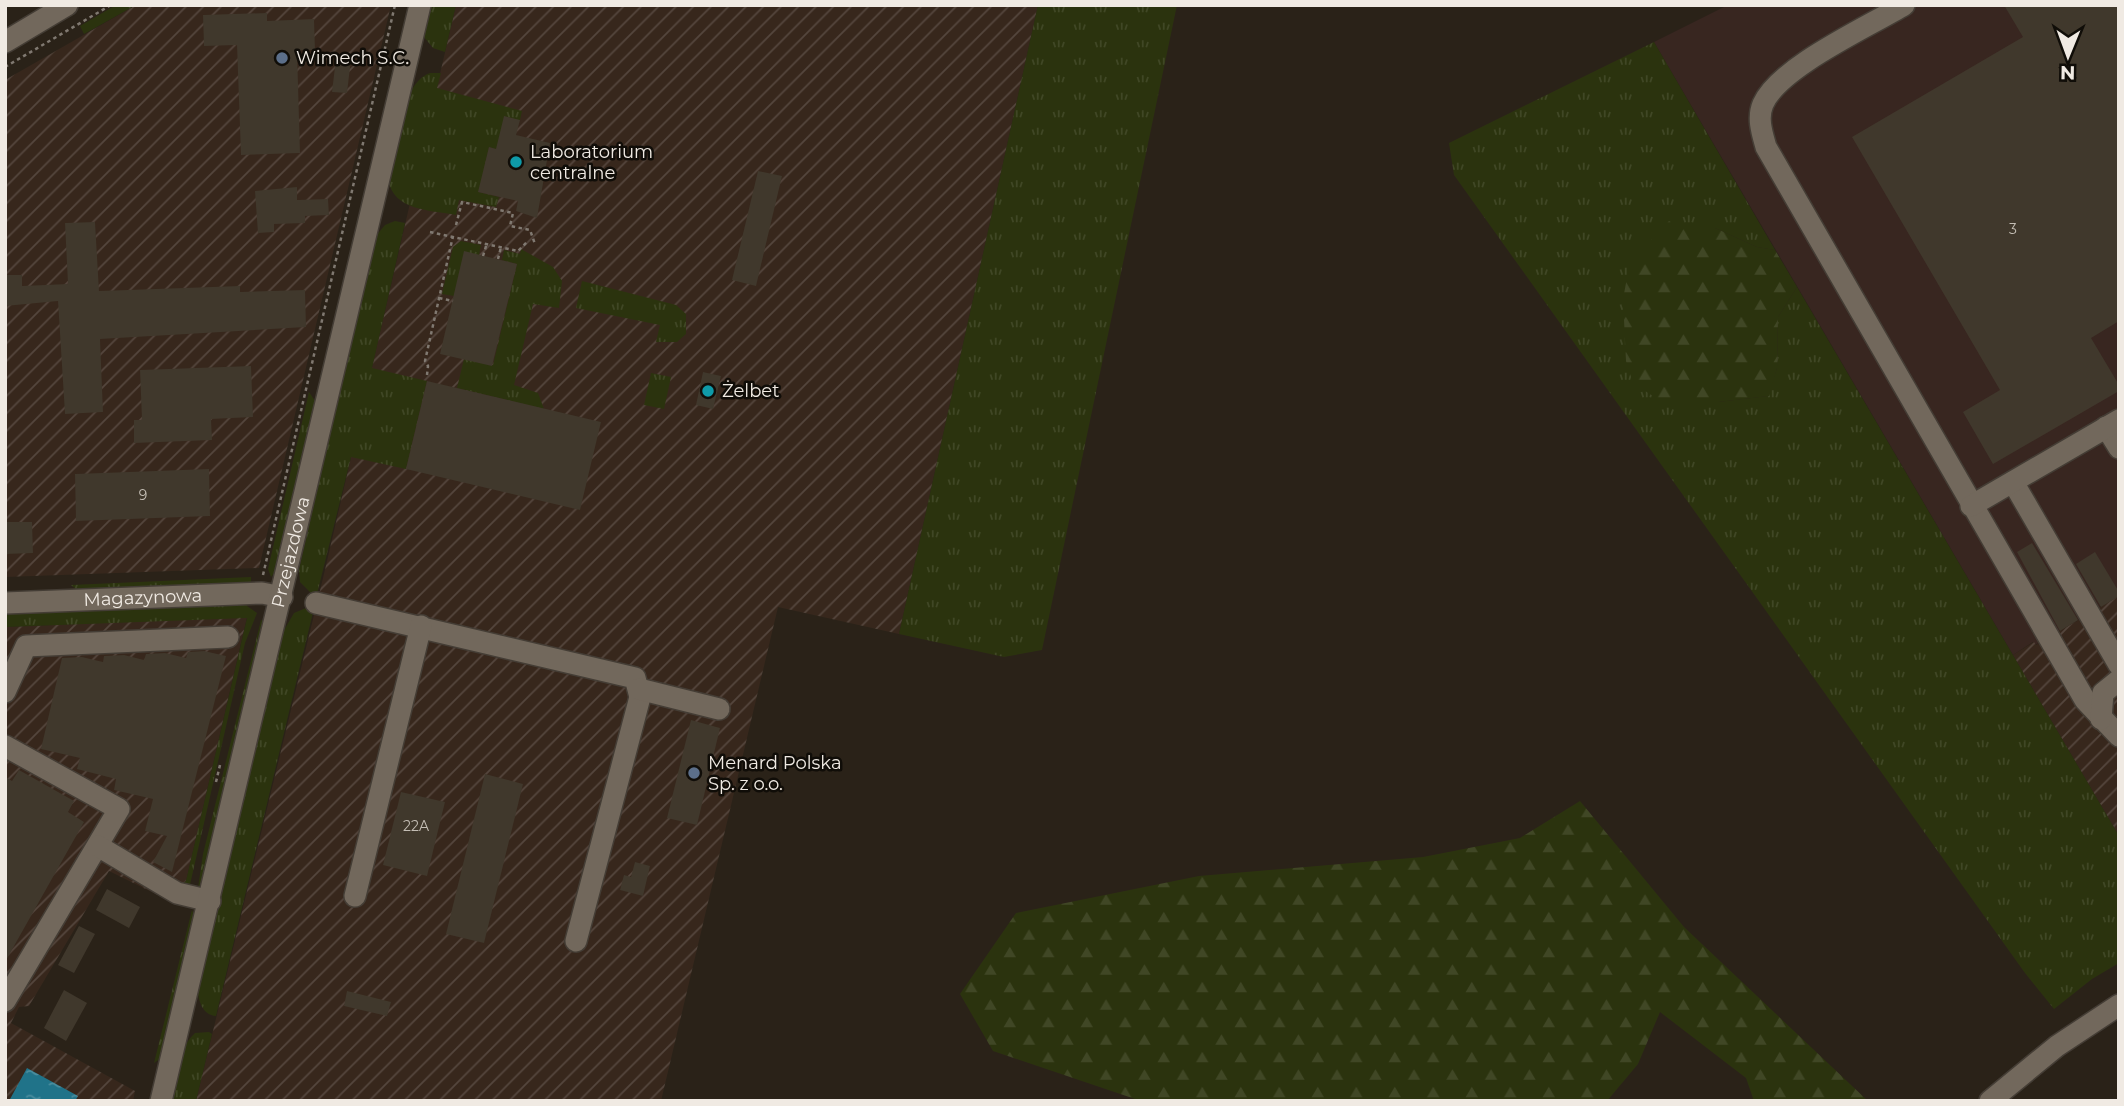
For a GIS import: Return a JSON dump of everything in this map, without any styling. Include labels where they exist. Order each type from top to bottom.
[{"type":"street","points":[[5,42],[67,5]]},
{"type":"street","name":"Przejazdowa","points":[[161,1101],[210,901],[272,595],[420,5]]},
{"type":"street","points":[[1904,5],[1789,73],[1772,89],[1762,107],[1760,127],[1766,147],[2085,700],[2119,736]]},
{"type":"street","points":[[1971,506],[2113,423],[2119,448]]},
{"type":"street","points":[[2013,482],[2119,665]]},
{"type":"street","name":"Magazynowa","points":[[5,603],[272,595]]},
{"type":"street","points":[[316,603],[635,678],[640,697],[633,729],[576,942]]},
{"type":"street","points":[[355,896],[421,626]]},
{"type":"street","points":[[5,692],[26,646],[228,637]]},
{"type":"street","points":[[2101,719],[2104,694],[2119,680]]},
{"type":"street","points":[[639,689],[719,709]]},
{"type":"street","points":[[5,746],[119,809],[5,1002]]},
{"type":"street","points":[[97,846],[177,893],[210,901]]},
{"type":"street","points":[[1990,1101],[2028,1069],[2119,1004]]},
{"type":"path","points":[[5,67],[111,5]]},
{"type":"path","points":[[272,595],[263,572],[395,5]]},
{"type":"path","points":[[456,225],[461,202],[513,214],[510,226],[530,230],[534,244]]},
{"type":"path","points":[[430,232],[518,251],[527,242]]},
{"type":"path","points":[[426,375],[428,366],[425,361],[453,236]]},
{"type":"path","points":[[483,256],[487,243]]},
{"type":"path","points":[[498,259],[501,247]]},
{"type":"path","points":[[439,298],[453,301]]},
{"type":"path","points":[[215,785],[221,760]]},
{"type":"shaded area","points":[[136,5],[391,5],[259,568],[5,577],[5,80]]},
{"type":"shaded area","points":[[456,5],[1038,5],[899,634],[778,607],[661,1101],[196,1101],[324,574]]},
{"type":"shaded area","points":[[1728,5],[2119,5],[2119,596],[2035,645],[2033,642],[2013,655],[1654,42]]},
{"type":"shaded area","points":[[2119,596],[2119,836],[2013,655],[2034,642],[2036,645]]},
{"type":"shaded area","points":[[247,617],[186,881],[178,886],[174,903],[109,871],[29,1006],[19,1007],[11,1023],[135,1091],[133,1101],[5,1101],[5,627]]},
{"type":"green space","points":[[116,5],[136,5],[84,34],[80,26]]},
{"type":"green space","points":[[428,5],[456,5],[445,52],[433,48],[424,37]]},
{"type":"green space","points":[[1038,5],[1177,5],[1042,650],[1004,657],[899,634]]},
{"type":"green space","points":[[1654,42],[1775,250],[1757,247],[1715,228],[1662,402],[1718,402],[1768,396],[1777,368],[1778,317],[1797,287],[2119,836],[2119,963],[2092,979],[2054,1009],[2025,973],[1454,175],[1449,143]]},
{"type":"green space","points":[[430,73],[441,73],[437,88],[522,111],[520,120],[496,149],[489,147],[479,192],[499,197],[496,207],[459,200],[456,215],[435,212],[405,203],[391,190],[388,179],[400,119],[412,90],[420,79]]},
{"type":"green space","points":[[395,221],[405,223],[372,368],[427,381],[406,469],[351,457],[316,598],[300,582],[299,570],[375,237],[385,225]]},
{"type":"green space","points":[[1669,221],[1715,228],[1757,247],[1775,250],[1797,287],[1778,317],[1777,368],[1769,396],[1718,402],[1662,402],[1633,383],[1626,361],[1623,299],[1630,262]]},
{"type":"green space","points":[[461,241],[481,245],[479,255],[454,296],[442,294],[453,247]]},
{"type":"green space","points":[[521,249],[553,267],[562,281],[559,308],[533,304],[514,385],[538,393],[544,409],[457,388],[464,359],[493,365],[517,264],[502,260],[504,250],[520,254]]},
{"type":"green space","points":[[582,281],[676,305],[686,314],[686,334],[677,342],[656,342],[660,325],[576,308]]},
{"type":"green space","points":[[651,373],[671,377],[664,409],[644,405]]},
{"type":"green space","points":[[309,392],[315,401],[316,412],[278,569],[271,577],[268,569]]},
{"type":"green space","points":[[251,577],[251,586],[77,590],[71,585]]},
{"type":"green space","points":[[247,602],[247,606],[257,613],[245,643],[189,889],[178,887],[186,881],[247,618],[5,627],[5,609]]},
{"type":"green space","points":[[314,608],[216,1016],[211,1015],[202,1007],[197,989],[283,632],[294,613]]},
{"type":"green space","points":[[261,620],[264,622],[201,886],[198,888],[203,854]]},
{"type":"green space","points":[[1580,801],[1684,927],[1868,1101],[1754,1101],[1746,1078],[1660,1012],[1638,1064],[1607,1101],[1141,1101],[993,1051],[960,994],[1016,913],[1199,876],[1423,857],[1520,838]]},
{"type":"green space","points":[[192,910],[195,917],[161,1058],[154,1063]]},
{"type":"green space","points":[[195,1033],[212,1034],[196,1101],[170,1101],[184,1048]]},
{"type":"water","points":[[27,1068],[78,1096],[75,1101],[9,1101]]},
{"type":"building","points":[[2004,5],[2119,5],[2119,321],[2091,338],[2119,385],[2119,391],[1993,464],[1963,412],[2000,390],[1852,137],[2023,37]]},
{"type":"building","points":[[267,13],[267,21],[314,19],[315,50],[297,50],[300,153],[241,155],[237,45],[204,46],[203,15]]},
{"type":"building","points":[[336,58],[351,59],[347,93],[332,92]]},
{"type":"building","name":"Laboratorium centralne","points":[[504,116],[520,120],[516,135],[550,143],[537,218],[516,211],[518,201],[478,192],[489,147],[496,149]]},
{"type":"building","points":[[758,171],[782,176],[756,286],[732,280]]},
{"type":"building","points":[[297,187],[297,200],[328,199],[329,215],[305,216],[305,223],[274,224],[274,232],[258,233],[255,191]]},
{"type":"building","points":[[95,222],[99,291],[240,286],[240,292],[305,290],[306,327],[100,339],[103,412],[65,414],[58,301],[5,306],[5,275],[22,275],[22,286],[68,284],[65,223]]},
{"type":"building","points":[[464,251],[517,264],[492,366],[440,354]]},
{"type":"building","points":[[251,366],[253,417],[211,419],[212,440],[134,443],[134,420],[142,420],[140,370]]},
{"type":"building","name":"Żelbet","points":[[703,372],[721,376],[713,409],[696,405]]},
{"type":"building","points":[[427,381],[601,422],[580,510],[406,469]]},
{"type":"building","points":[[209,469],[210,516],[76,521],[75,474]]},
{"type":"building","points":[[5,522],[32,522],[33,553],[5,554]]},
{"type":"building","points":[[2032,543],[2078,620],[2060,631],[2017,552]]},
{"type":"building","points":[[2095,552],[2119,592],[2119,596],[2101,607],[2076,564]]},
{"type":"building","points":[[204,651],[226,656],[172,872],[153,862],[167,836],[145,831],[153,799],[114,790],[116,779],[77,769],[80,758],[41,749],[62,658],[82,657],[103,662],[104,656],[124,655],[144,660],[146,654],[165,653],[186,658],[188,652]]},
{"type":"building","name":"Menard Polska Sp. z o.o.","points":[[691,720],[720,728],[697,825],[667,818]]},
{"type":"building","points":[[19,770],[74,801],[68,812],[84,822],[5,962],[5,777],[12,781]]},
{"type":"building","points":[[485,774],[523,784],[484,943],[446,934]]},
{"type":"building","points":[[401,792],[445,802],[427,876],[383,865]]},
{"type":"building","points":[[635,862],[650,866],[643,896],[620,890],[624,875],[631,877]]},
{"type":"building","points":[[107,889],[140,907],[129,928],[96,910]]},
{"type":"building","points":[[79,926],[95,934],[74,973],[58,965]]},
{"type":"building","points":[[64,990],[87,1003],[66,1041],[44,1028]]},
{"type":"building","points":[[347,991],[391,1002],[387,1016],[344,1006]]},
{"type":"place","name":"Wimech S.C.","points":[[282,58]]},
{"type":"place","name":"Laboratorium centralne","points":[[516,162]]},
{"type":"place","name":"Żelbet","points":[[708,391]]},
{"type":"place","name":"Menard Polska Sp. z o.o.","points":[[694,773]]}]
